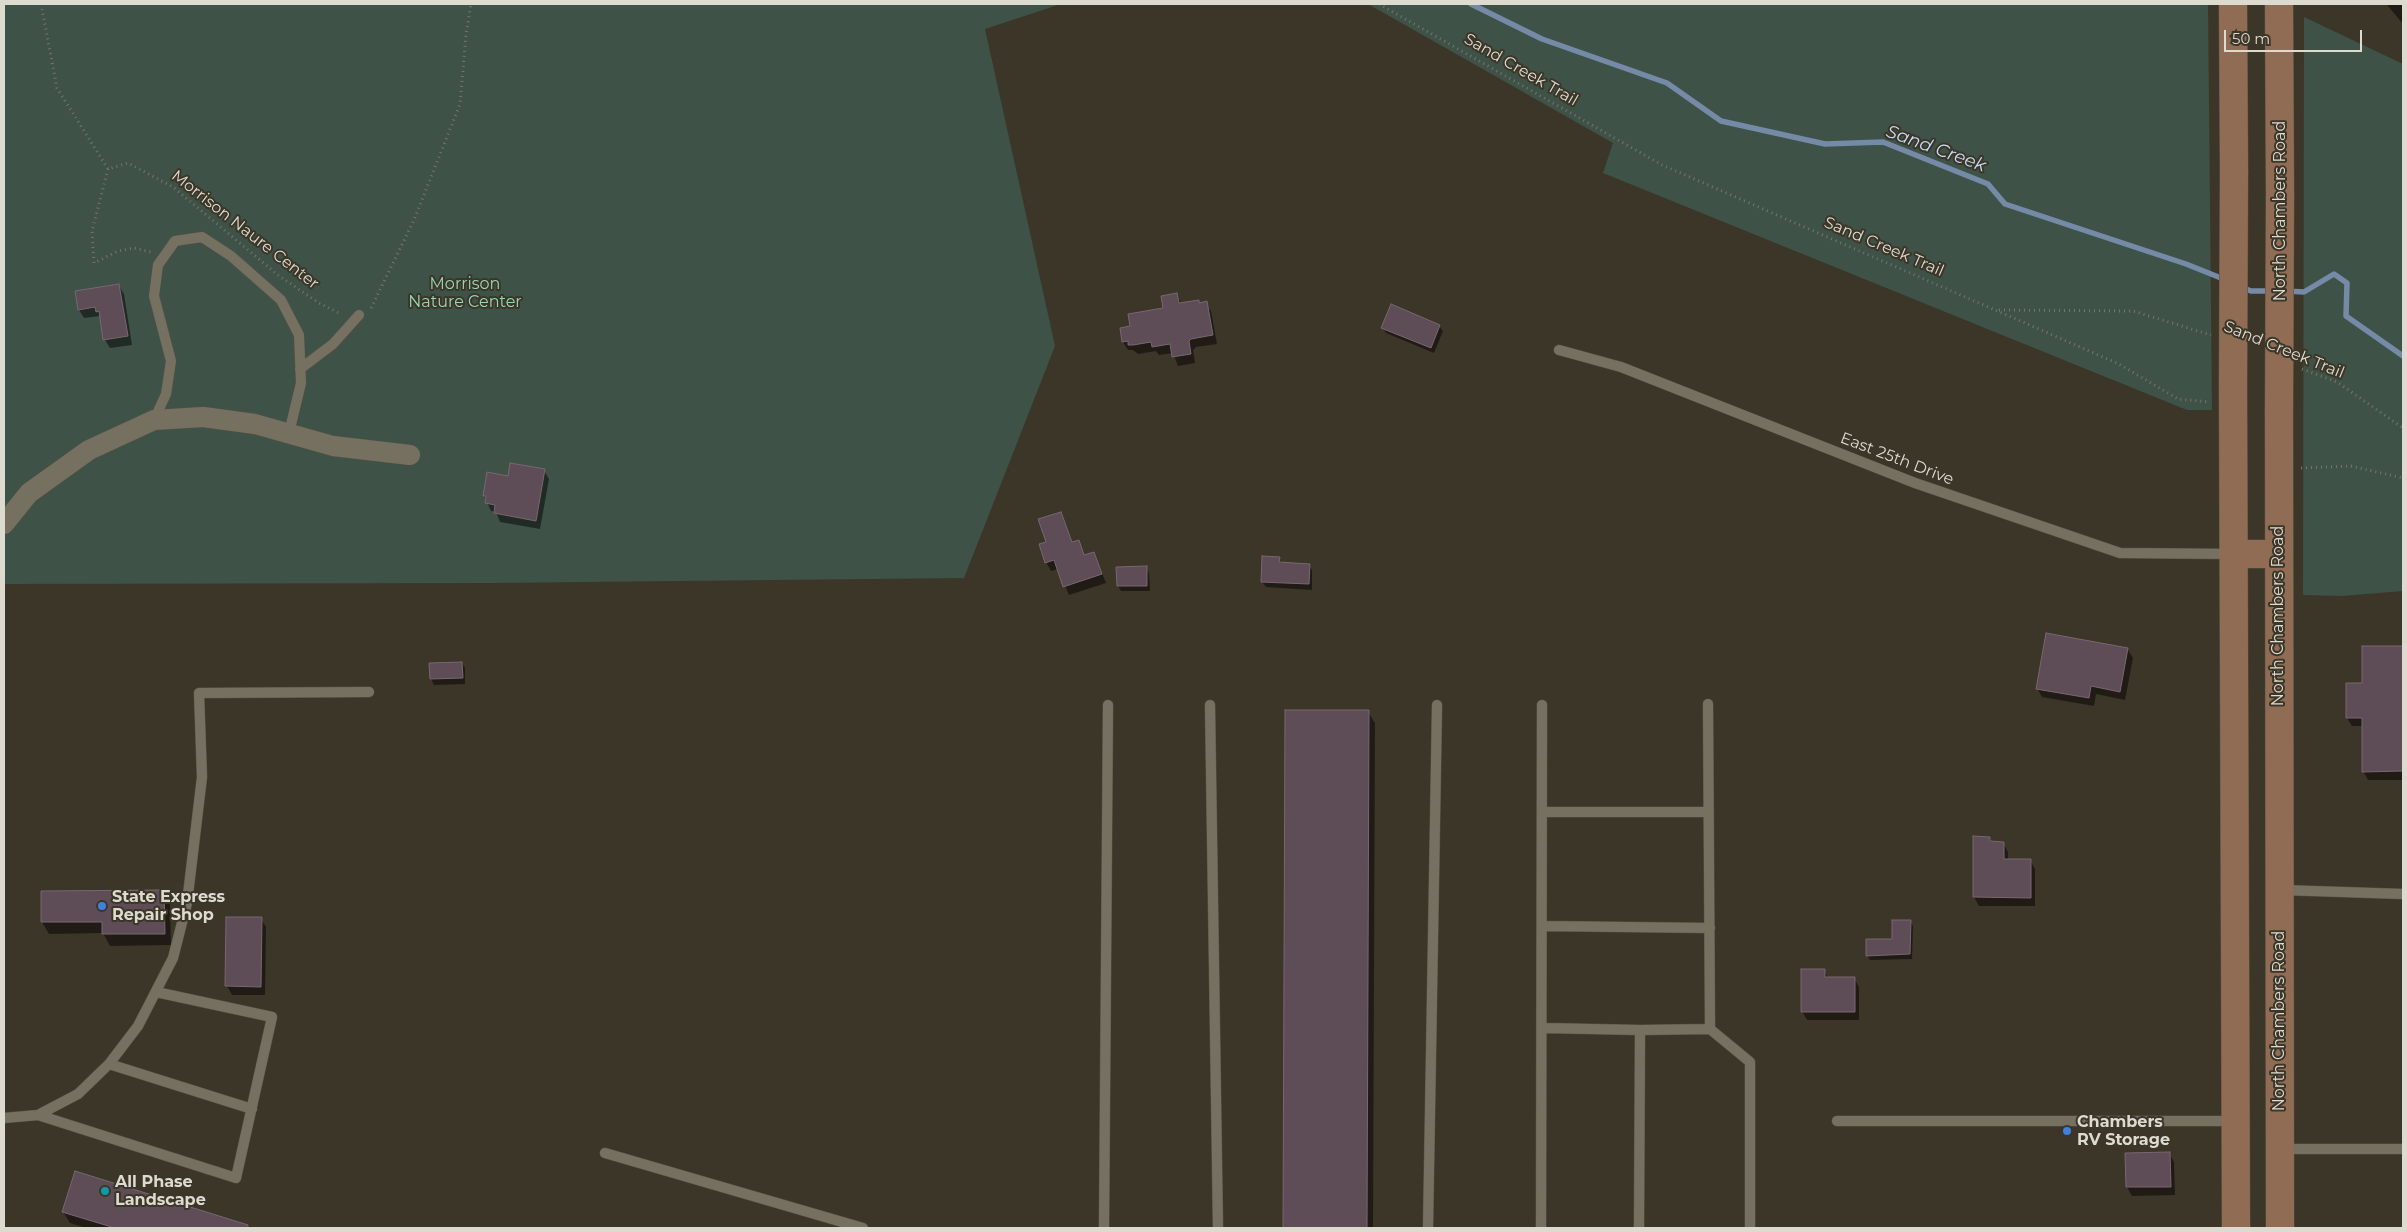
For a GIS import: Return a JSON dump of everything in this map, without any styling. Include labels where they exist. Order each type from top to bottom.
[{"type":"main road","points":[[2233,4],[2234,1120],[2236,1228]]},
{"type":"main road","name":"North Chambers Road","points":[[2279,4],[2280,1228]]},
{"type":"main road","points":[[2233,554],[2278,554]]},
{"type":"street","points":[[4,524],[29,494],[89,450],[154,420],[202,416],[254,424],[333,446],[410,456]]},
{"type":"lane","points":[[154,420],[166,394],[171,361],[154,296],[158,265],[175,241],[202,237],[231,256],[281,300],[300,335],[301,383],[289,433]]},
{"type":"lane","points":[[300,369],[333,344],[359,315]]},
{"type":"lane","name":"East 25th Drive","points":[[1559,350],[1620,367],[1915,483],[2120,553],[2233,554]]},
{"type":"lane","points":[[4,1118],[38,1115],[78,1094],[109,1064],[138,1026],[173,958],[187,903],[202,777],[199,693],[369,692]]},
{"type":"lane","points":[[1708,704],[1710,1029]]},
{"type":"lane","points":[[1104,1228],[1108,705]]},
{"type":"lane","points":[[1210,705],[1218,1228]]},
{"type":"lane","points":[[1428,1228],[1437,705]]},
{"type":"lane","points":[[1541,1228],[1542,705]]},
{"type":"lane","points":[[1542,812],[1708,812]]},
{"type":"lane","points":[[2279,890],[2403,894]]},
{"type":"lane","points":[[1542,926],[1710,928]]},
{"type":"lane","points":[[38,1115],[236,1178],[272,1017],[156,992]]},
{"type":"lane","points":[[1542,1028],[1710,1029],[1750,1062],[1750,1228]]},
{"type":"lane","points":[[1639,1228],[1640,1030]]},
{"type":"lane","points":[[109,1064],[252,1109]]},
{"type":"lane","points":[[1837,1121],[2234,1120]]},
{"type":"lane","points":[[2279,1149],[2403,1150]]},
{"type":"lane","points":[[605,1153],[863,1228]]},
{"type":"path","points":[[41,4],[57,88],[108,169],[92,231],[94,263],[118,251],[134,248],[151,251],[162,259]]},
{"type":"path","points":[[359,315],[370,311],[414,220],[460,104],[471,4]]},
{"type":"path","name":"Sand Creek Trail","points":[[1379,4],[1662,165],[1996,310],[2133,311],[2212,335]]},
{"type":"path","name":"Morrison Naure Center","points":[[108,169],[128,163],[173,187],[279,276],[349,319],[359,315]]},
{"type":"path","points":[[1996,310],[2120,364],[2178,399],[2233,395]]},
{"type":"path","name":"Sand Creek Trail","points":[[2301,368],[2337,382],[2403,428]]},
{"type":"path","points":[[2278,468],[2351,466],[2403,478]]},
{"type":"green space","name":"Morrison Nature Center","points":[[4,4],[1061,4],[985,29],[1055,346],[964,578],[489,583],[4,584]]},
{"type":"green space","points":[[1368,4],[2208,4],[2212,410],[2187,410],[1603,173],[1613,143]]},
{"type":"green space","points":[[2304,17],[2403,64],[2403,591],[2342,596],[2303,595]]},
{"type":"building","points":[[119,284],[128,336],[103,340],[99,311],[96,312],[95,307],[78,310],[75,291]]},
{"type":"building","points":[[1177,293],[1179,303],[1199,300],[1199,303],[1207,301],[1213,335],[1191,339],[1189,341],[1191,354],[1172,357],[1170,344],[1152,347],[1151,342],[1128,345],[1128,341],[1122,342],[1120,328],[1130,326],[1128,314],[1163,308],[1161,296]]},
{"type":"building","points":[[1391,304],[1440,325],[1431,348],[1381,328]]},
{"type":"building","points":[[510,463],[545,469],[536,521],[494,513],[495,505],[485,503],[486,496],[483,496],[487,472],[508,476]]},
{"type":"building","points":[[1061,512],[1072,542],[1079,540],[1084,555],[1094,552],[1102,574],[1063,587],[1054,560],[1045,563],[1039,544],[1046,542],[1038,519]]},
{"type":"building","points":[[1262,556],[1280,557],[1279,562],[1310,564],[1309,584],[1261,582]]},
{"type":"building","points":[[1147,566],[1147,586],[1117,586],[1116,567]]},
{"type":"building","points":[[2046,633],[2128,648],[2120,692],[2091,686],[2089,698],[2036,689]]},
{"type":"building","points":[[2362,646],[2403,646],[2403,771],[2362,772],[2362,718],[2346,718],[2346,683],[2362,683]]},
{"type":"building","points":[[462,662],[463,678],[430,679],[429,663]]},
{"type":"building","points":[[1285,710],[1369,710],[1367,1228],[1283,1228]]},
{"type":"building","points":[[1973,836],[1990,837],[1990,841],[2004,842],[2004,859],[2031,859],[2031,898],[1973,897]]},
{"type":"building","name":"State Express Repair Shop","points":[[164,890],[165,934],[102,934],[102,922],[41,922],[41,891]]},
{"type":"building","points":[[226,917],[262,917],[261,987],[225,986]]},
{"type":"building","points":[[1892,920],[1911,920],[1910,954],[1866,956],[1866,939],[1892,939]]},
{"type":"building","points":[[1801,969],[1825,969],[1825,977],[1855,977],[1855,1012],[1801,1012]]},
{"type":"building","points":[[2170,1152],[2171,1187],[2126,1187],[2125,1153]]},
{"type":"building","name":"All Phase Landscape","points":[[75,1171],[248,1225],[248,1228],[115,1228],[62,1212]]},
{"type":"waterway","name":"Sand Creek","points":[[1471,4],[1542,39],[1667,83],[1721,121],[1825,144],[1883,142],[1988,184],[2005,204],[2186,264],[2226,280]]},
{"type":"waterway","name":"Sand Creek","points":[[2286,291],[2304,292],[2334,274],[2347,283],[2346,316],[2403,356]]},
{"type":"waterway","name":"Sand Creek","points":[[2241,287],[2251,291],[2271,291]]},
{"type":"place","name":"State Express Repair Shop","points":[[102,906]]},
{"type":"place","name":"Chambers RV Storage","points":[[2067,1131]]},
{"type":"place","name":"All Phase Landscape","points":[[105,1191]]}]
